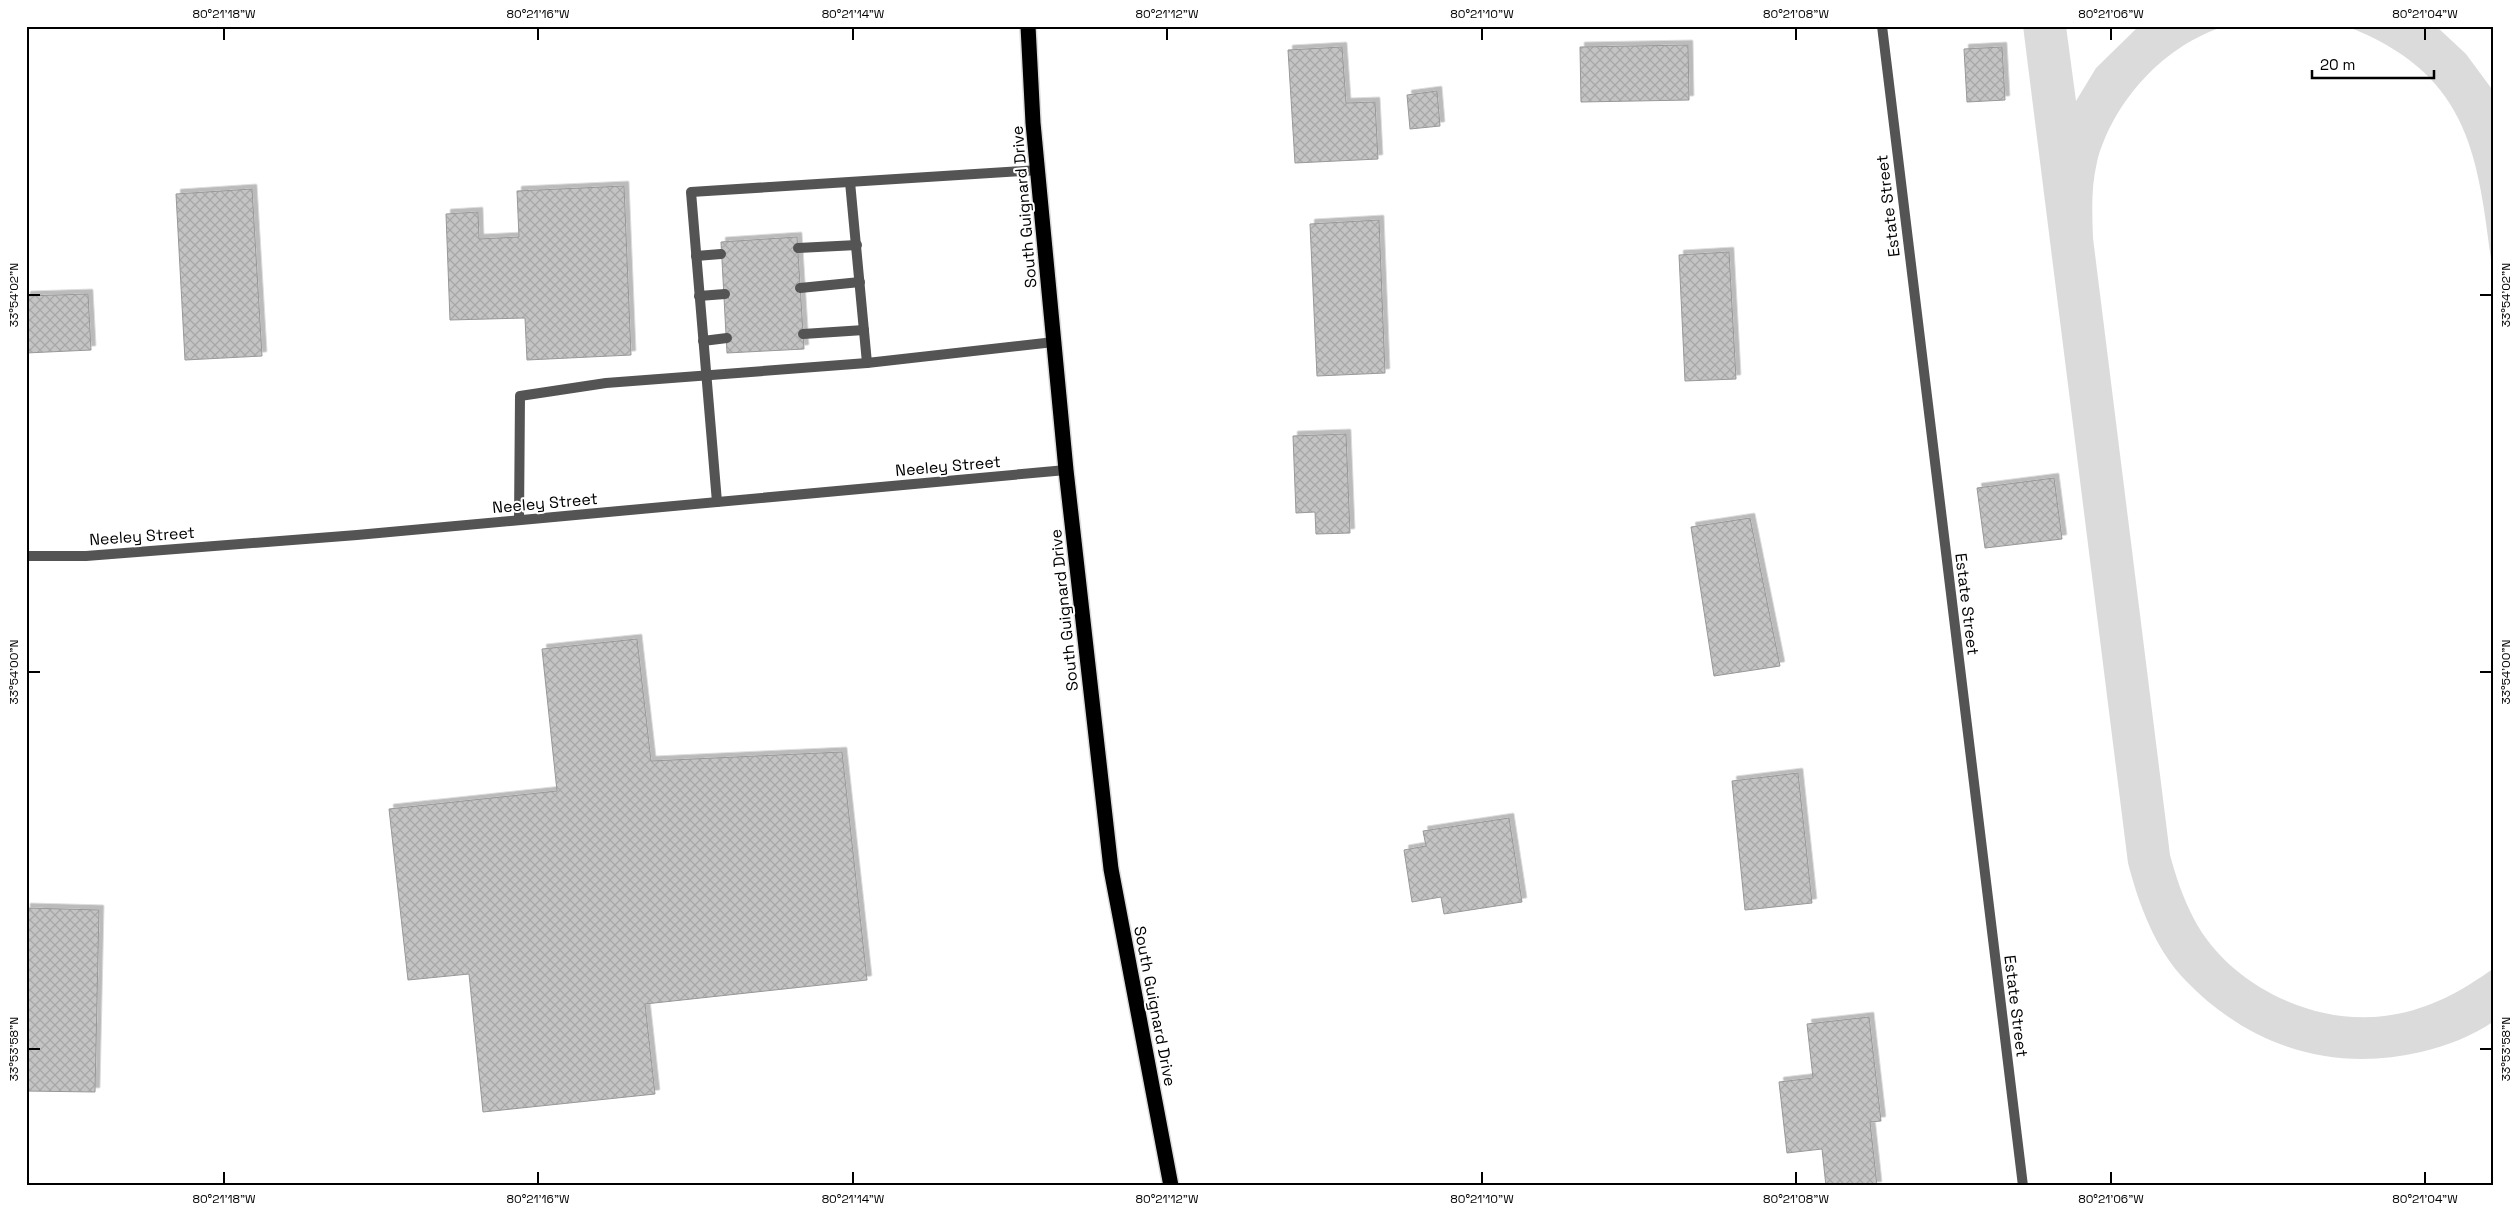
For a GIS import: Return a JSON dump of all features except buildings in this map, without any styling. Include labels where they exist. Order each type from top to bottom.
[{"type":"highway","name":"South Guignard Drive","points":[[1028,26],[1038,170],[1066,470],[1111,870],[1171,1186]]},
{"type":"street","name":"Estate Street","points":[[1882,26],[2023,1186]]},
{"type":"street","points":[[717,502],[705,377],[691,192],[1038,170]]},
{"type":"street","points":[[850,182],[867,363]]},
{"type":"street","points":[[798,248],[856,245]]},
{"type":"street","points":[[696,256],[721,254]]},
{"type":"street","points":[[800,288],[860,282]]},
{"type":"street","points":[[699,296],[725,294]]},
{"type":"street","points":[[803,334],[864,330]]},
{"type":"street","points":[[703,341],[727,338]]},
{"type":"street","points":[[519,520],[520,396],[606,383],[705,377],[867,363],[1054,342]]},
{"type":"street","name":"Neeley Street","points":[[26,556],[96,555],[519,520],[1066,470]]},
{"type":"shaded area","points":[[2023,26],[2066,26],[2076,101],[2096,68],[2139,26],[2226,26],[2182,46],[2145,78],[2129,97],[2115,118],[2105,139],[2095,171],[2092,200],[2093,238],[2170,855],[2186,903],[2209,943],[2229,964],[2252,982],[2278,997],[2305,1008],[2334,1015],[2363,1017],[2391,1015],[2419,1008],[2445,998],[2494,968],[2494,1021],[2459,1040],[2421,1052],[2388,1058],[2356,1059],[2324,1056],[2294,1049],[2265,1038],[2211,1004],[2186,981],[2165,955],[2143,910],[2128,863]]},
{"type":"shaded area","points":[[2346,26],[2436,26],[2466,54],[2494,92],[2494,283],[2482,199],[2474,162],[2463,128],[2446,97],[2422,70],[2389,46]]}]
